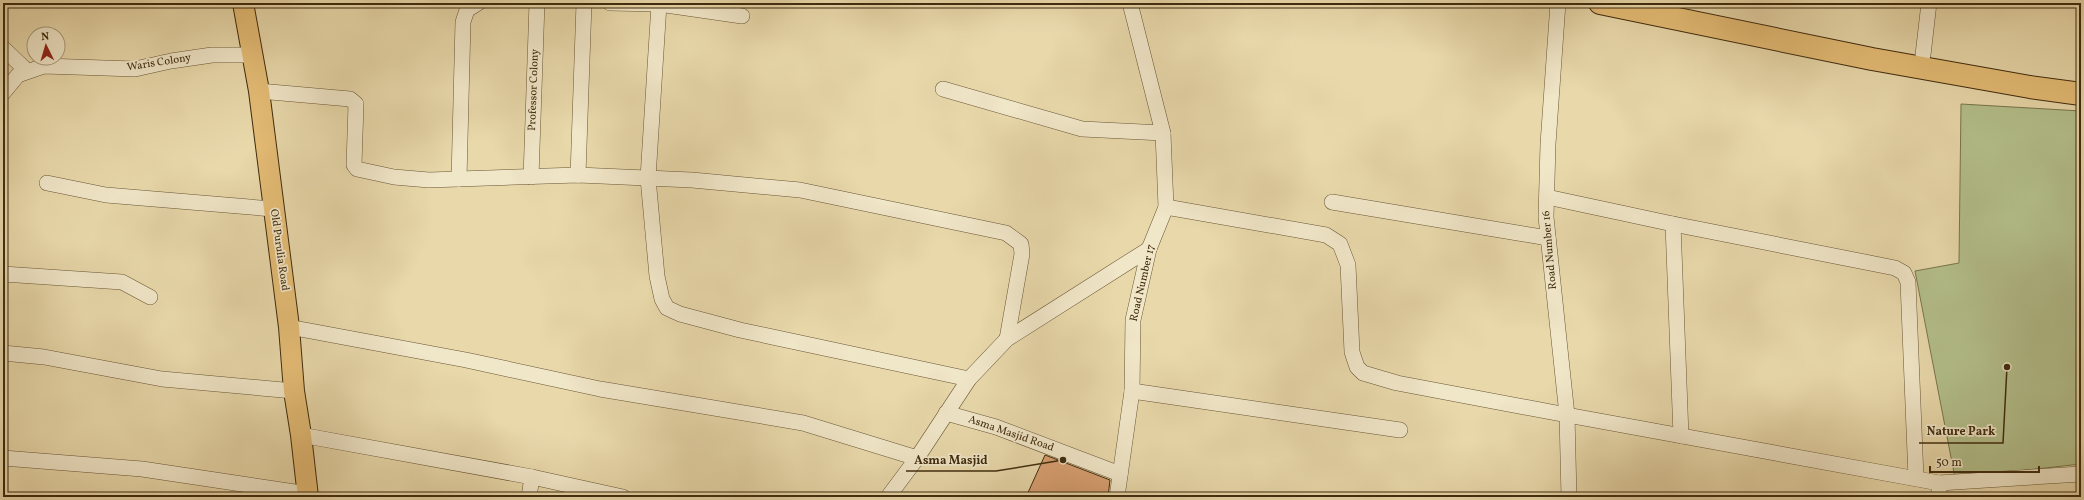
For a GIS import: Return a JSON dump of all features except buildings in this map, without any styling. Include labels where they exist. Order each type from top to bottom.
[{"type":"highway","points":[[1600,3],[1872,59],[2037,88],[2081,94]]},
{"type":"highway","points":[[1655,3],[1991,68],[2081,80]]},
{"type":"main road","name":"Old Purulia Road","points":[[243,3],[259,91],[289,327],[294,391],[302,435],[308,496]]},
{"type":"street","points":[[459,179],[463,22],[467,10],[478,3]]},
{"type":"street","name":"Professor Colony","points":[[531,177],[537,3]]},
{"type":"street","points":[[578,175],[584,3]]},
{"type":"street","points":[[610,3],[659,4],[742,16]]},
{"type":"street","name":"Road Number 17","points":[[1116,497],[1132,391],[1133,320],[1149,249],[1166,208],[1163,133],[1130,3]]},
{"type":"street","name":"Road Number 16","points":[[1558,3],[1548,144],[1546,216],[1567,415],[1569,497]]},
{"type":"street","points":[[1923,55],[1929,3]]},
{"type":"street","points":[[659,4],[648,178],[657,276],[662,299],[667,308],[680,314],[740,330],[969,379]]},
{"type":"street","points":[[3,48],[27,71]]},
{"type":"street","name":"Waris Colony","points":[[3,93],[18,75],[44,66],[135,69],[171,61],[212,55],[252,56]]},
{"type":"street","points":[[943,89],[1082,129],[1163,133]]},
{"type":"street","points":[[259,91],[350,98],[356,104],[353,161],[357,169],[394,177],[430,180],[578,175],[692,180],[800,190],[1006,233],[1021,244],[1022,254],[1007,339]]},
{"type":"street","points":[[47,183],[106,195],[273,208]]},
{"type":"street","points":[[1546,197],[1673,224],[1896,268],[1904,273],[1908,282],[1916,478]]},
{"type":"street","points":[[1332,202],[1548,238]]},
{"type":"street","points":[[1166,208],[1326,235],[1336,240],[1340,244],[1348,265],[1352,352],[1357,367],[1363,373],[1397,383],[1916,478],[1939,490],[2081,474]]},
{"type":"street","points":[[1673,224],[1681,436]]},
{"type":"street","points":[[888,497],[917,458],[969,379],[1007,339],[1149,249]]},
{"type":"street","points":[[3,274],[122,282],[150,297]]},
{"type":"street","points":[[289,327],[466,360],[600,390],[803,422],[917,458]]},
{"type":"street","points":[[3,353],[44,357],[162,379],[294,391]]},
{"type":"street","points":[[1132,391],[1400,430]]},
{"type":"street","name":"Asma Masjid Road","points":[[946,413],[996,427],[1120,474]]},
{"type":"street","points":[[302,435],[532,477],[623,497]]},
{"type":"street","points":[[3,458],[142,469],[308,496]]},
{"type":"street","points":[[529,497],[532,477]]},
{"type":"green space","points":[[1961,104],[2081,111],[2081,464],[1955,478],[1915,271],[1959,263]]},
{"type":"place","name":"Nature Park","points":[[2007,367]]},
{"type":"place","name":"Asma Masjid","points":[[1063,460]]}]
